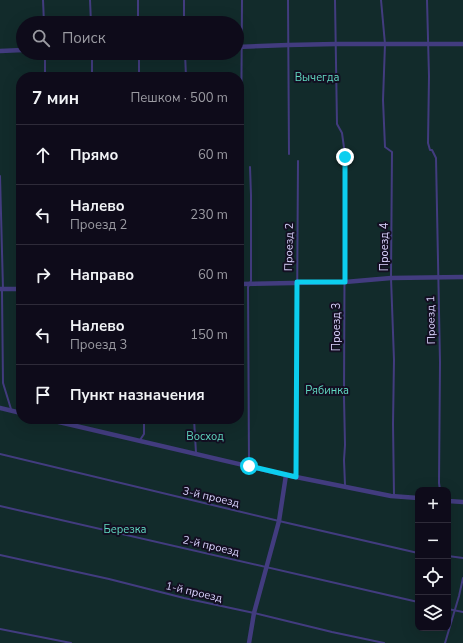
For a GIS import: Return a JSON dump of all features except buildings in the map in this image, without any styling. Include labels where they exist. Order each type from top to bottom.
[{"type":"street","points":[[244,47],[336,44],[463,44]]},
{"type":"street","points":[[0,51],[16,50]]},
{"type":"street","points":[[244,284],[345,282],[391,278],[463,276]]},
{"type":"street","points":[[2,289],[16,288]]},
{"type":"street","points":[[0,408],[16,412]]},
{"type":"street","points":[[68,424],[286,475],[391,496],[415,498]]},
{"type":"street","points":[[250,643],[254,613],[279,521],[286,475]]},
{"type":"street","points":[[451,501],[463,502]]},
{"type":"lane","points":[[43,0],[44,16]]},
{"type":"lane","points":[[90,0],[91,16]]},
{"type":"lane","points":[[138,0],[138,16]]},
{"type":"lane","points":[[184,0],[184,16]]},
{"type":"lane","points":[[241,16],[242,0]]},
{"type":"lane","points":[[288,0],[289,154]]},
{"type":"lane","name":"Проезд 3","points":[[335,0],[337,124],[342,133],[345,155],[345,487]]},
{"type":"lane","name":"Проезд 4","points":[[382,0],[385,44],[383,100],[385,147],[392,152],[391,278],[394,360],[394,495],[391,496]]},
{"type":"lane","name":"Проезд 1","points":[[427,0],[429,76],[428,146],[436,158],[439,277],[439,487]]},
{"type":"lane","points":[[45,60],[45,72]]},
{"type":"lane","points":[[92,60],[92,72]]},
{"type":"lane","points":[[139,60],[139,72]]},
{"type":"lane","points":[[185,60],[186,72]]},
{"type":"lane","points":[[239,60],[239,72]]},
{"type":"lane","name":"Проезд 2","points":[[296,477],[298,161]]},
{"type":"lane","points":[[249,466],[248,286],[251,281],[250,167]]},
{"type":"lane","points":[[0,176],[3,383],[11,410]]},
{"type":"lane","points":[[140,440],[144,434],[144,424]]},
{"type":"lane","points":[[194,424],[196,454]]},
{"type":"lane","name":"3-й проезд","points":[[0,454],[415,553]]},
{"type":"lane","name":"2-й проезд","points":[[0,506],[415,601]]},
{"type":"lane","name":"1-й проезд","points":[[0,555],[384,643]]},
{"type":"lane","points":[[451,556],[463,558]]},
{"type":"lane","points":[[445,643],[463,578]]},
{"type":"lane","points":[[451,609],[463,612]]},
{"type":"lane","points":[[0,629],[71,643]]},
{"type":"green space","points":[[0,0],[463,0],[463,643],[0,643]]},
{"type":"route","points":[[249,466],[296,477],[297,282],[345,282],[345,157]]},
{"type":"park label","name":"Вычегда","points":[[317,77]]},
{"type":"park label","name":"Рябинка","points":[[327,390]]},
{"type":"park label","name":"Восход","points":[[205,436]]},
{"type":"park label","name":"Березка","points":[[125,529]]}]
